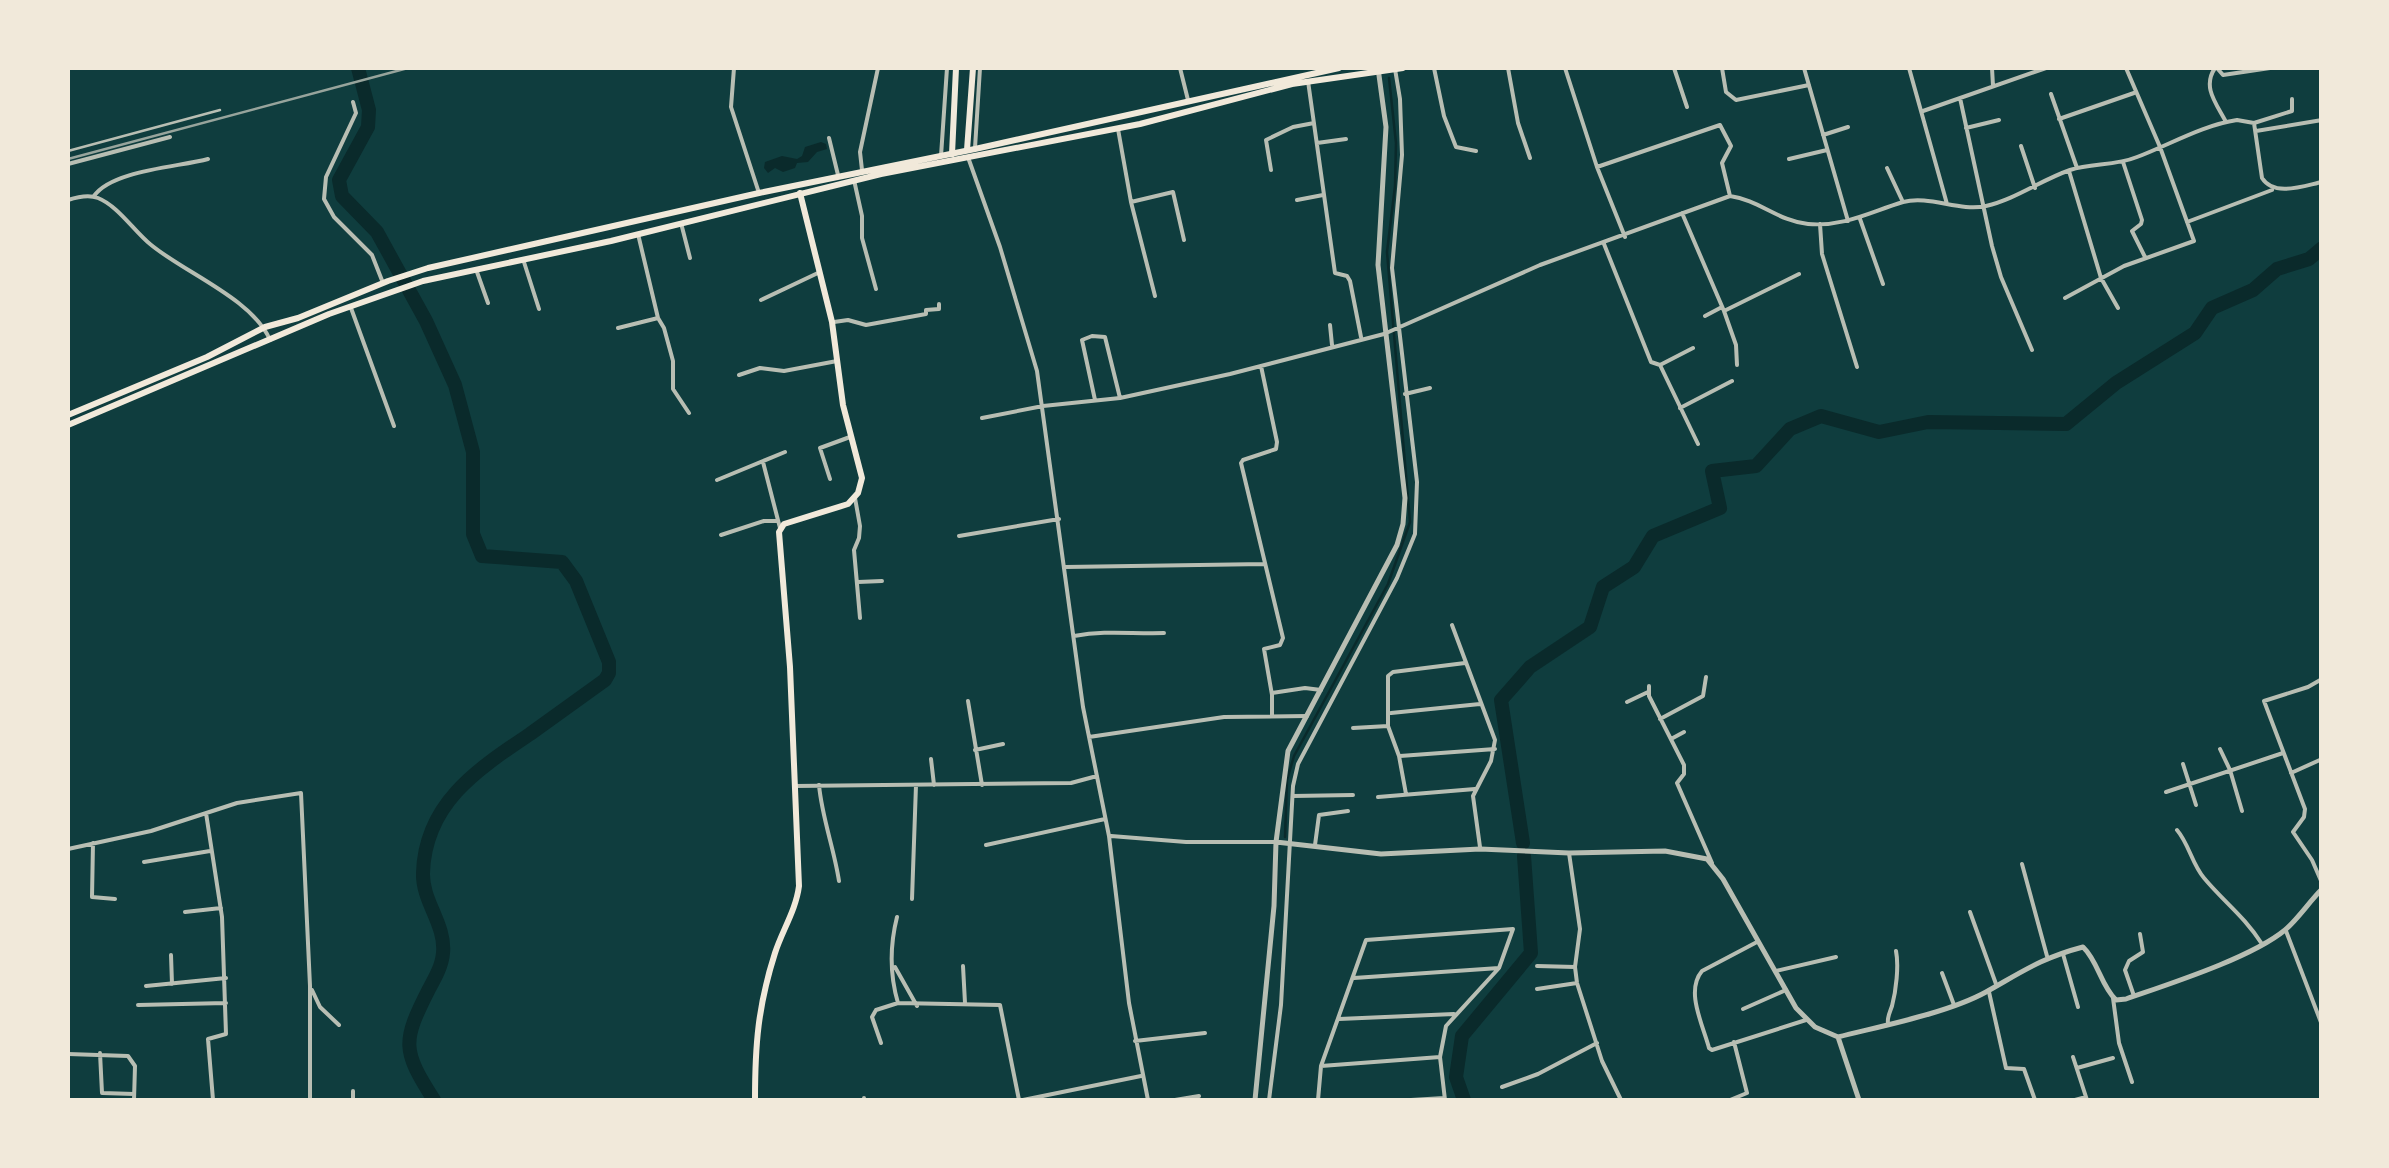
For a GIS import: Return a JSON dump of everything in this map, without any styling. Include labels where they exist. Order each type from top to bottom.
[{"type":"main road","points":[[952,154],[956,68]]},
{"type":"main road","points":[[970,152],[976,68]]},
{"type":"main road","points":[[68,415],[207,357],[265,327],[425,270],[759,192],[952,154],[1118,129],[1339,68]]},
{"type":"main road","points":[[68,425],[350,306],[426,280],[638,234],[1188,100],[1399,68]]},
{"type":"main road","points":[[1156,107],[1157,120]]},
{"type":"main road","points":[[754,1100],[756,1024],[776,950],[798,893],[790,666],[779,524],[836,510],[855,498],[862,478],[843,405],[832,322],[800,193]]},
{"type":"main road","points":[[425,270],[426,280]]},
{"type":"main road","points":[[346,298],[350,306]]},
{"type":"street","points":[[734,68],[733,116],[759,192]]},
{"type":"street","points":[[862,172],[860,152],[878,68]]},
{"type":"street","points":[[941,156],[947,68]]},
{"type":"street","points":[[1180,68],[1188,100]]},
{"type":"street","points":[[1269,1100],[1298,764],[1397,578],[1415,534],[1417,482],[1392,250],[1402,155],[1399,68]]},
{"type":"street","points":[[1434,68],[1456,147],[1476,151]]},
{"type":"street","points":[[1508,68],[1518,123],[1530,158]]},
{"type":"street","points":[[1565,68],[1625,237]]},
{"type":"street","points":[[1674,68],[1687,107]]},
{"type":"street","points":[[1722,68],[1726,92],[1736,100],[1809,86]]},
{"type":"street","points":[[1804,68],[1848,221]]},
{"type":"street","points":[[1909,68],[1947,204]]},
{"type":"street","points":[[1992,68],[1993,86]]},
{"type":"street","points":[[1922,111],[2046,68]]},
{"type":"street","points":[[2065,298],[2145,257],[2194,241],[2126,68]]},
{"type":"street","points":[[2226,122],[2208,86],[2208,77],[2216,68],[2224,75],[2270,68]]},
{"type":"street","points":[[1255,1100],[1274,906],[1276,842],[1288,751],[1397,546],[1403,524],[1405,498],[1378,236],[1386,127],[1378,70]]},
{"type":"street","points":[[1308,81],[1335,274],[1348,277],[1362,338]]},
{"type":"street","points":[[2059,119],[2134,93]]},
{"type":"street","points":[[2051,94],[2078,168]]},
{"type":"street","points":[[1960,98],[2001,277],[2032,350]]},
{"type":"street","points":[[2292,99],[2295,126]]},
{"type":"street","points":[[353,102],[356,113],[326,177],[324,199],[334,217],[372,254],[385,282]]},
{"type":"street","points":[[982,418],[1043,406],[1120,398],[1387,332],[1526,271],[1730,196],[1747,198],[1781,218],[1820,224],[1848,221],[1920,200],[1982,207],[2035,188],[2069,170],[2123,162],[2226,122],[2254,122],[2292,111]]},
{"type":"street","points":[[1966,128],[1999,120]]},
{"type":"street","points":[[2256,131],[2322,120]]},
{"type":"street","points":[[2254,122],[2262,178],[2274,190]]},
{"type":"street","points":[[1272,170],[1266,140],[1293,127],[1314,123]]},
{"type":"street","points":[[1597,167],[1720,125],[1731,146],[1722,163],[1730,196]]},
{"type":"street","points":[[1823,135],[1848,127]]},
{"type":"street","points":[[1118,129],[1131,202],[1156,296]]},
{"type":"street","points":[[68,164],[170,138]]},
{"type":"street","points":[[828,138],[838,176]]},
{"type":"street","points":[[1317,143],[1346,139]]},
{"type":"street","points":[[2021,146],[2035,188]]},
{"type":"street","points":[[1789,159],[1827,150]]},
{"type":"street","points":[[970,152],[1018,304],[1043,406],[1089,737],[1108,836],[1135,1041],[1148,1100]]},
{"type":"street","points":[[94,196],[101,188],[136,175],[208,159]]},
{"type":"street","points":[[2123,162],[2142,220],[2132,231],[2145,257]]},
{"type":"street","points":[[1887,168],[1903,202]]},
{"type":"street","points":[[2069,170],[2102,278],[2118,308]]},
{"type":"street","points":[[854,180],[862,216],[862,238],[876,289]]},
{"type":"street","points":[[2188,222],[2274,190],[2322,182]]},
{"type":"street","points":[[1131,202],[1173,192],[1184,240]]},
{"type":"street","points":[[68,200],[94,196],[106,202],[150,245],[208,282],[265,327],[270,340]]},
{"type":"street","points":[[1296,200],[1323,196]]},
{"type":"street","points":[[1682,212],[1736,345],[1737,365]]},
{"type":"street","points":[[1860,218],[1883,284]]},
{"type":"street","points":[[681,223],[690,258]]},
{"type":"street","points":[[1820,224],[1822,254],[1857,367]]},
{"type":"street","points":[[638,234],[658,318],[674,361],[673,389],[689,413]]},
{"type":"street","points":[[1604,243],[1651,362],[1660,365],[1692,348]]},
{"type":"street","points":[[523,259],[538,310]]},
{"type":"street","points":[[476,268],[488,303]]},
{"type":"street","points":[[761,300],[820,272]]},
{"type":"street","points":[[1705,316],[1799,274]]},
{"type":"street","points":[[832,322],[848,320],[866,325],[926,314],[926,310],[939,308],[938,304]]},
{"type":"street","points":[[350,306],[394,426]]},
{"type":"street","points":[[618,328],[658,318]]},
{"type":"street","points":[[1330,326],[1332,346]]},
{"type":"street","points":[[1095,400],[1082,340],[1092,336],[1105,337],[1120,398]]},
{"type":"street","points":[[739,376],[760,368],[784,371],[839,361]]},
{"type":"street","points":[[1660,365],[1698,444]]},
{"type":"street","points":[[1261,366],[1276,450],[1242,463],[1283,638],[1280,645],[1264,649],[1272,715]]},
{"type":"street","points":[[1680,408],[1732,381]]},
{"type":"street","points":[[1405,394],[1430,388]]},
{"type":"street","points":[[830,479],[820,448],[852,436]]},
{"type":"street","points":[[717,480],[785,452]]},
{"type":"street","points":[[721,535],[764,520],[779,524],[763,462]]},
{"type":"street","points":[[855,498],[860,526],[854,550],[860,618]]},
{"type":"street","points":[[960,536],[1059,518]]},
{"type":"street","points":[[1065,567],[1267,564]]},
{"type":"street","points":[[858,582],[882,581]]},
{"type":"street","points":[[1452,625],[1492,730],[1495,749],[1472,796],[1480,849]]},
{"type":"street","points":[[1074,636],[1108,630],[1122,634],[1164,632]]},
{"type":"street","points":[[1406,794],[1388,726],[1390,674],[1465,664]]},
{"type":"street","points":[[1660,719],[1703,696],[1706,678]]},
{"type":"street","points":[[2112,998],[2134,996],[2262,944],[2285,930],[2322,886],[2312,860],[2293,832],[2306,809],[2264,701],[2322,679]]},
{"type":"street","points":[[1627,702],[1648,689],[1685,772],[1677,783],[1712,863],[1806,1020],[1838,1037],[1859,1100]]},
{"type":"street","points":[[1272,695],[1278,690],[1322,690]]},
{"type":"street","points":[[968,701],[982,785]]},
{"type":"street","points":[[1390,713],[1480,704]]},
{"type":"street","points":[[1089,737],[1222,718],[1306,716]]},
{"type":"street","points":[[1353,728],[1388,726]]},
{"type":"street","points":[[1671,739],[1684,732]]},
{"type":"street","points":[[975,750],[1003,744]]},
{"type":"street","points":[[1399,756],[1495,749]]},
{"type":"street","points":[[2220,749],[2242,811]]},
{"type":"street","points":[[2166,792],[2282,753]]},
{"type":"street","points":[[2290,773],[2322,759]]},
{"type":"street","points":[[931,760],[934,786]]},
{"type":"street","points":[[2183,764],[2196,805]]},
{"type":"street","points":[[795,786],[1070,783],[1097,776]]},
{"type":"street","points":[[819,785],[839,881]]},
{"type":"street","points":[[912,899],[916,785]]},
{"type":"street","points":[[1378,797],[1475,789]]},
{"type":"street","points":[[68,849],[151,831],[248,801],[301,793],[310,986],[310,1100]]},
{"type":"street","points":[[1293,796],[1353,796]]},
{"type":"street","points":[[1315,847],[1317,816],[1348,812]]},
{"type":"street","points":[[206,814],[221,908],[226,978],[226,1034],[208,1038],[214,1100]]},
{"type":"street","points":[[986,845],[1105,818]]},
{"type":"street","points":[[2177,830],[2189,844],[2200,874],[2231,903],[2262,944]]},
{"type":"street","points":[[1108,836],[1186,842],[1276,842],[1381,854],[1480,849],[1569,853],[1666,850],[1712,863]]},
{"type":"street","points":[[93,843],[92,897],[115,900]]},
{"type":"street","points":[[144,862],[210,851]]},
{"type":"street","points":[[1569,853],[1580,930],[1577,983],[1596,1044],[1620,1100]]},
{"type":"street","points":[[2022,864],[2048,956]]},
{"type":"street","points":[[185,912],[221,908]]},
{"type":"street","points":[[1970,912],[1996,984]]},
{"type":"street","points":[[897,917],[892,962],[898,1003]]},
{"type":"street","points":[[1318,1100],[1321,1066],[1366,940],[1513,929],[1499,968],[1454,1014],[1442,1038],[1445,1099],[1411,1100]]},
{"type":"street","points":[[2285,930],[2322,1025]]},
{"type":"street","points":[[2134,996],[2125,970],[2128,961],[2143,952],[2140,934]]},
{"type":"street","points":[[1760,940],[1702,971],[1694,987],[1709,1048],[1806,1020]]},
{"type":"street","points":[[1838,1037],[1954,1004],[1989,991],[2048,956],[2086,948],[2112,998],[2119,1043],[2132,1082]]},
{"type":"street","points":[[1888,1023],[1896,951]]},
{"type":"street","points":[[2062,952],[2078,1008]]},
{"type":"street","points":[[171,955],[172,984]]},
{"type":"street","points":[[1776,972],[1836,956]]},
{"type":"street","points":[[892,962],[917,1006]]},
{"type":"street","points":[[963,966],[965,1003]]},
{"type":"street","points":[[1537,966],[1575,967]]},
{"type":"street","points":[[1352,978],[1499,968]]},
{"type":"street","points":[[1942,972],[1954,1004]]},
{"type":"street","points":[[146,986],[226,978]]},
{"type":"street","points":[[1537,990],[1577,983]]},
{"type":"street","points":[[310,986],[320,1007],[340,1025]]},
{"type":"street","points":[[1742,1009],[1786,990]]},
{"type":"street","points":[[1989,991],[2006,1068],[2024,1070],[2035,1100]]},
{"type":"street","points":[[880,1043],[874,1027],[876,1010],[898,1003],[996,1004],[1003,1008],[1023,1100],[1143,1075]]},
{"type":"street","points":[[138,1006],[226,1004]]},
{"type":"street","points":[[1336,1019],[1454,1014]]},
{"type":"street","points":[[1135,1041],[1205,1033]]},
{"type":"street","points":[[1730,1100],[1747,1093],[1734,1042]]},
{"type":"street","points":[[1502,1088],[1596,1044]]},
{"type":"street","points":[[1260,1045],[1275,1047]]},
{"type":"street","points":[[68,1054],[100,1052],[124,1054],[132,1059],[134,1097],[116,1097],[100,1091],[100,1052]]},
{"type":"street","points":[[1321,1066],[1440,1057]]},
{"type":"street","points":[[2073,1057],[2086,1099],[2075,1100]]},
{"type":"street","points":[[2076,1068],[2113,1058]]},
{"type":"street","points":[[1257,1079],[1270,1081]]},
{"type":"street","points":[[353,1092],[353,1100]]},
{"type":"street","points":[[1067,1092],[1069,1100]]},
{"type":"street","points":[[1176,1100],[1198,1096]]},
{"type":"lane","points":[[68,151],[220,110]]},
{"type":"water","points":[[821,142],[827,149],[817,152],[808,162],[797,163],[795,168],[783,172],[775,168],[768,173],[764,168],[765,162],[782,156],[797,159],[805,147]]},
{"type":"waterway","points":[[358,68],[369,110],[368,127],[339,180],[342,196],[377,232],[426,321],[455,385],[473,452],[473,534],[482,556],[562,562],[576,581],[609,662],[605,680],[474,775],[444,807],[433,827],[423,873],[443,953],[414,1022],[409,1046],[416,1069],[434,1100]]},
{"type":"waterway","points":[[1285,837],[1287,780],[1294,756],[1388,584],[1410,522],[1387,252],[1396,143],[1389,78]]},
{"type":"waterway","points":[[1523,843],[1501,700],[1530,667],[1590,627],[1603,587],[1634,567],[1653,536],[1720,508],[1712,471],[1756,466],[1790,429],[1821,416],[1879,432],[1928,422],[2066,424],[2116,383],[2195,333],[2212,308],[2253,290],[2277,269],[2309,259],[2322,248]]},
{"type":"waterway","points":[[1464,1100],[1456,1077],[1462,1036],[1531,953],[1524,856]]},
{"type":"railway","points":[[68,159],[408,68]]}]
